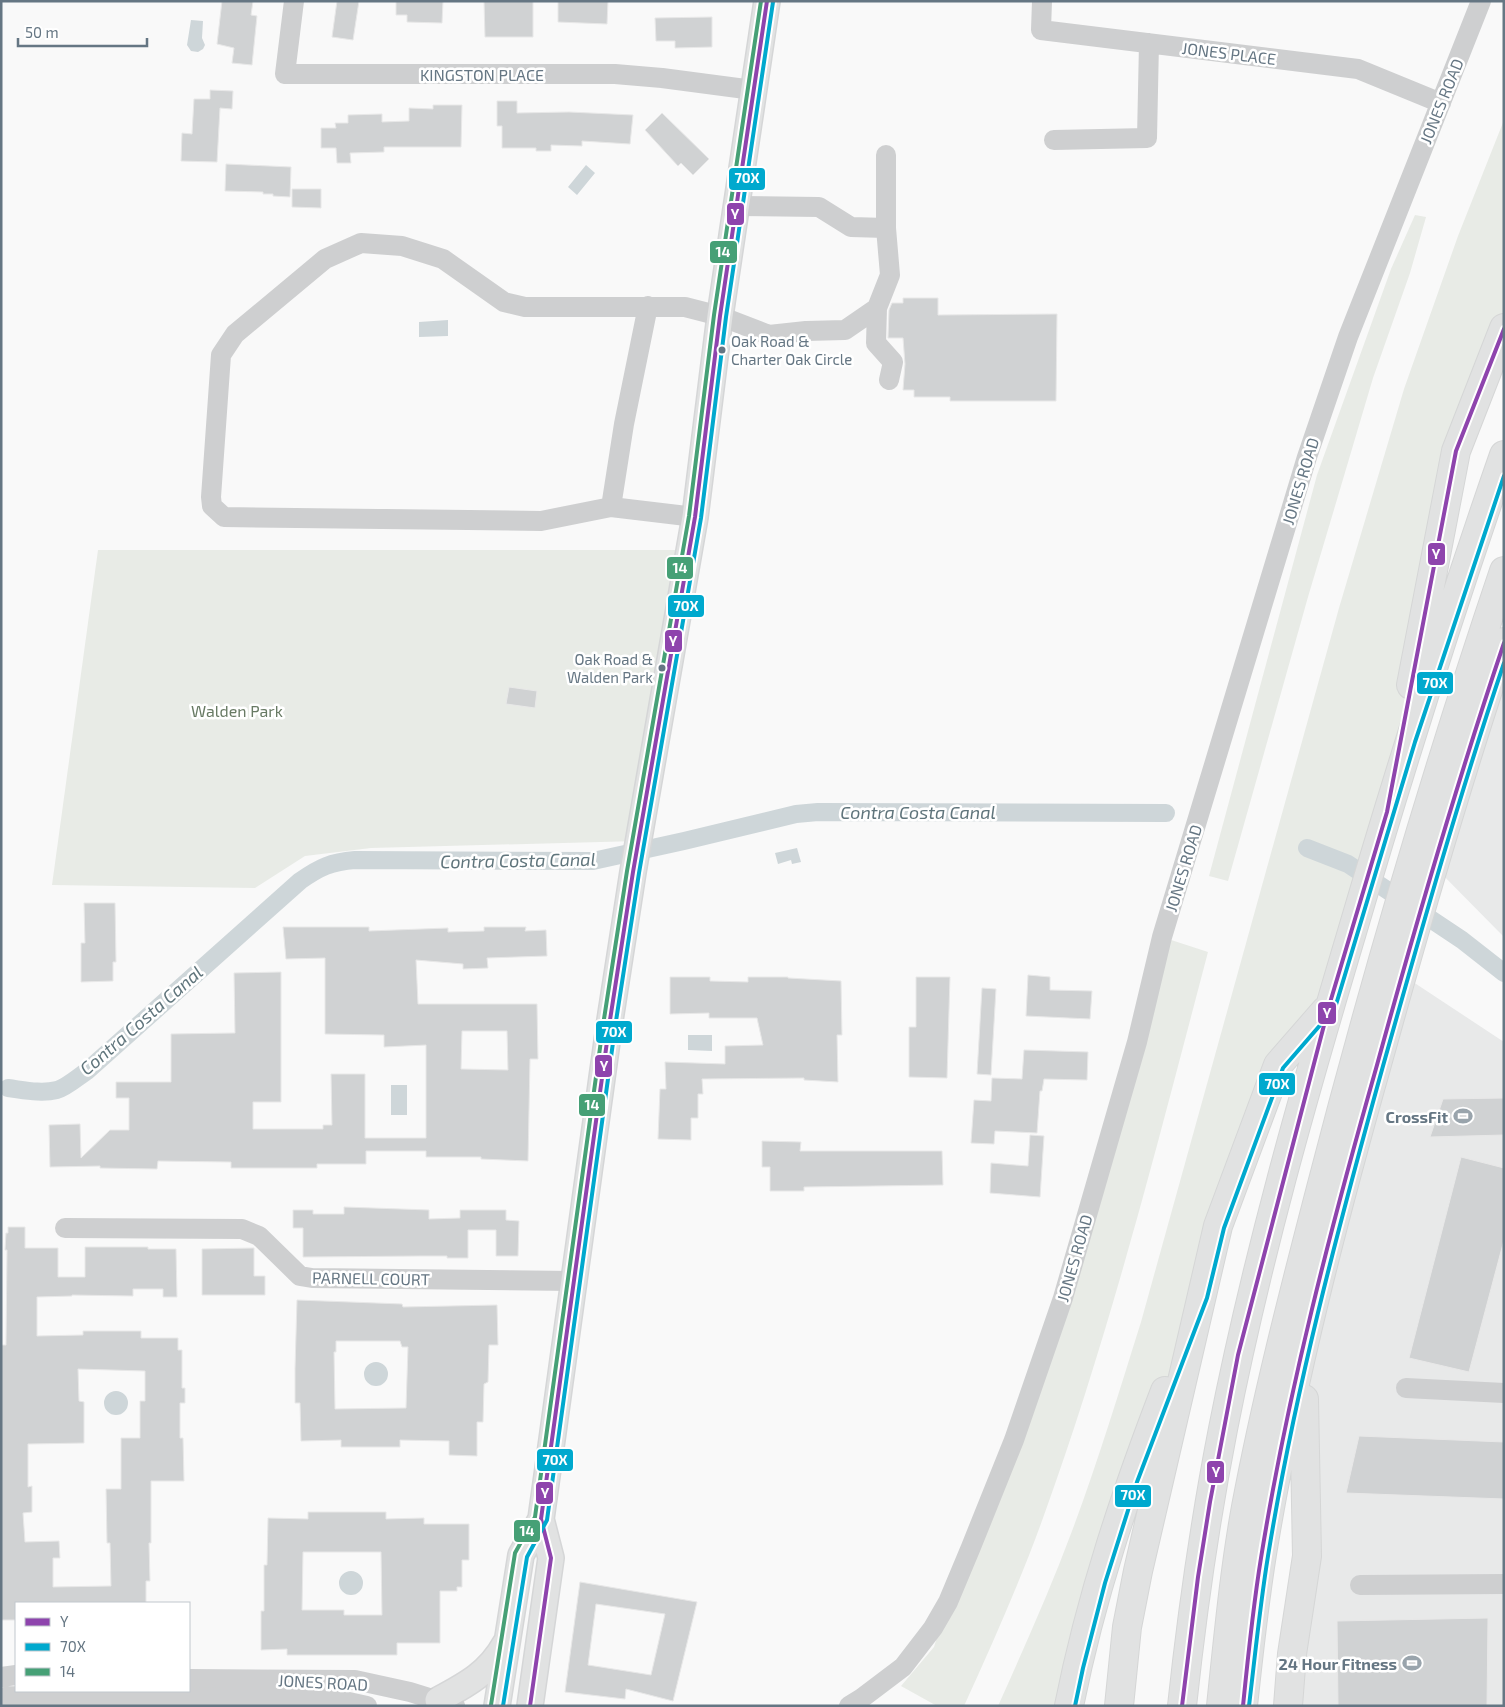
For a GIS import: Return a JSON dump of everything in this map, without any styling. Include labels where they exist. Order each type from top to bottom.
[{"type":"highway","points":[[1384,822],[1456,451],[1504,328]]},
{"type":"highway","points":[[1182,1706],[1198,1577],[1211,1493],[1235,1374],[1275,1209],[1329,1006],[1384,822],[1452,608],[1504,455]]},
{"type":"highway","points":[[1243,1706],[1254,1609],[1265,1536],[1303,1345],[1393,965],[1422,865],[1469,673],[1504,571]]},
{"type":"highway","points":[[1422,865],[1504,642]]},
{"type":"highway","points":[[1220,1706],[1236,1572],[1246,1508],[1291,1304],[1335,1132],[1393,965]]},
{"type":"highway","points":[[1119,1706],[1127,1627],[1138,1571],[1218,1226],[1278,1065],[1329,1006]]},
{"type":"highway","points":[[1070,1706],[1077,1667],[1099,1581],[1131,1480],[1201,1296]]},
{"type":"highway","points":[[1288,1706],[1292,1654],[1307,1556],[1303,1345]]},
{"type":"main road","points":[[530,1706],[551,1558],[541,1519],[608,1030],[638,841],[695,517],[720,316],[767,1]]},
{"type":"main road","points":[[497,1706],[520,1555],[541,1519]]},
{"type":"main road","points":[[446,1703],[498,1657],[508,1640]]},
{"type":"street","name":"KINGSTON PLACE","points":[[294,1],[285,74],[615,74],[753,90]]},
{"type":"street","name":"JONES PLACE","points":[[1042,1],[1041,30],[1358,69],[1441,103]]},
{"type":"street","name":"JONES ROAD","points":[[849,1706],[903,1667],[933,1628],[948,1602],[1014,1440],[1063,1298],[1136,1042],[1162,937],[1306,457],[1348,337],[1481,1]]},
{"type":"street","points":[[1054,140],[1147,138],[1149,43]]},
{"type":"street","points":[[886,155],[886,228],[890,275],[877,308],[876,343],[893,362],[889,380]]},
{"type":"street","points":[[736,206],[819,207],[851,227],[886,228]]},
{"type":"street","points":[[695,517],[611,507],[541,521],[224,517],[212,506],[211,496],[222,355],[235,334],[325,258],[361,243],[402,246],[442,258],[504,302],[525,307],[685,307],[720,316],[769,335],[806,331],[845,330],[877,308]]},
{"type":"street","points":[[611,507],[624,424],[648,306]]},
{"type":"street","name":"PARNELL COURT","points":[[66,1228],[242,1228],[259,1236],[300,1276],[312,1278],[574,1281]]},
{"type":"street","points":[[1406,1388],[1504,1393]]},
{"type":"street","points":[[1360,1585],[1504,1584]]},
{"type":"street","points":[[1,1677],[15,1675]]},
{"type":"street","name":"JONES ROAD","points":[[190,1679],[356,1680],[410,1692],[446,1703]]},
{"type":"street","name":"JONES ROAD","points":[[1,1698],[18,1696],[335,1699],[367,1706]]},
{"type":"shaded area","points":[[191,20],[203,21],[202,38],[205,45],[198,52],[191,51],[187,45]]},
{"type":"shaded area","points":[[586,165],[595,173],[577,195],[568,187]]},
{"type":"shaded area","points":[[448,320],[448,336],[419,337],[419,322]]},
{"type":"shaded area","points":[[1504,642],[1504,937],[1434,866]]},
{"type":"shaded area","points":[[797,848],[801,862],[792,864],[791,860],[778,864],[775,853]]},
{"type":"shaded area","points":[[1401,974],[1504,1042],[1504,1706],[1288,1706],[1303,1345]]},
{"type":"shaded area","points":[[688,1035],[712,1035],[712,1051],[688,1050]]},
{"type":"shaded area","points":[[391,1085],[407,1085],[407,1115],[391,1115]]},
{"type":"shaded area","points":[[376,1362],[384,1366],[388,1374],[384,1382],[376,1386],[368,1382],[364,1374],[368,1366]]},
{"type":"shaded area","points":[[116,1391],[125,1394],[128,1403],[125,1412],[116,1415],[107,1412],[104,1403],[107,1394]]},
{"type":"shaded area","points":[[351,1571],[356,1572],[362,1578],[362,1588],[356,1594],[351,1595],[346,1594],[340,1588],[339,1583],[340,1578],[346,1572]]},
{"type":"green space","points":[[1504,120],[1504,328],[1456,451],[1387,812],[1329,1006],[1278,1065],[1069,1706],[998,1706],[1064,1553],[1091,1479],[1116,1401],[1141,1322],[1339,608],[1404,389],[1458,236]]},
{"type":"green space","points":[[1415,215],[1426,217],[1410,273],[1373,378],[1308,597],[1228,881],[1209,876],[1317,475],[1391,269]]},
{"type":"green space","name":"Walden Park","points":[[98,550],[689,550],[638,841],[371,848],[305,856],[255,888],[52,885]]},
{"type":"green space","points":[[1162,937],[1208,952],[1132,1237],[1090,1378],[1025,1566],[964,1706],[937,1706],[901,1686],[934,1647],[948,1602],[1014,1440]]},
{"type":"building","points":[[222,1],[253,1],[251,15],[257,16],[252,65],[232,63],[234,48],[217,44]]},
{"type":"building","points":[[337,1],[359,1],[353,40],[332,37]]},
{"type":"building","points":[[396,1],[443,1],[442,23],[407,22],[407,15],[396,15]]},
{"type":"building","points":[[484,1],[533,1],[533,37],[485,37]]},
{"type":"building","points":[[558,1],[608,1],[607,24],[558,22]]},
{"type":"building","points":[[712,17],[712,47],[675,48],[675,41],[656,41],[655,18]]},
{"type":"building","points":[[210,90],[233,91],[232,109],[220,108],[217,162],[181,161],[182,133],[192,134],[194,99],[210,99]]},
{"type":"building","points":[[497,101],[517,101],[517,113],[569,112],[633,115],[630,144],[582,141],[582,146],[551,145],[551,151],[536,151],[536,148],[502,148],[502,126],[497,126]]},
{"type":"building","points":[[433,105],[462,105],[461,147],[384,147],[384,152],[350,153],[351,163],[337,163],[336,148],[321,148],[321,128],[336,128],[335,123],[348,123],[348,115],[382,114],[382,122],[409,121],[409,108],[433,109]]},
{"type":"building","points":[[662,113],[709,159],[693,175],[681,163],[678,166],[645,130]]},
{"type":"building","points":[[226,164],[291,167],[290,197],[273,196],[273,194],[263,194],[263,192],[225,191]]},
{"type":"building","points":[[292,189],[321,189],[321,208],[292,207]]},
{"type":"building","points":[[903,298],[938,298],[938,315],[1057,314],[1056,401],[950,401],[950,397],[914,397],[914,390],[903,390],[905,364],[903,338],[888,338],[889,310],[892,303],[903,303]]},
{"type":"building","points":[[509,687],[537,691],[535,708],[506,704]]},
{"type":"building","points":[[84,903],[115,903],[116,962],[113,962],[113,981],[81,982],[81,943],[85,943]]},
{"type":"building","points":[[283,927],[369,927],[369,931],[448,928],[448,932],[484,931],[484,927],[526,927],[525,931],[546,930],[547,956],[487,958],[488,968],[463,969],[463,964],[416,960],[418,1004],[537,1004],[538,1059],[530,1059],[528,1161],[481,1159],[481,1157],[426,1157],[426,1151],[366,1151],[366,1164],[317,1164],[317,1168],[231,1168],[231,1162],[158,1161],[157,1169],[100,1168],[100,1166],[50,1167],[49,1125],[80,1124],[81,1158],[110,1130],[129,1130],[129,1098],[116,1098],[116,1082],[171,1082],[171,1034],[235,1033],[234,973],[281,972],[281,1102],[253,1102],[253,1129],[323,1129],[323,1125],[332,1125],[331,1074],[365,1074],[365,1138],[426,1138],[426,1045],[384,1047],[384,1035],[325,1034],[325,958],[286,959]],"holes":[[[462,1031],[507,1031],[508,1070],[461,1069]]]},
{"type":"building","points":[[1028,975],[1050,977],[1050,990],[1092,991],[1090,1019],[1026,1016]]},
{"type":"building","points":[[670,977],[710,977],[710,981],[748,982],[748,977],[788,977],[841,981],[842,1035],[837,1035],[838,1082],[804,1080],[804,1078],[702,1079],[703,1094],[698,1094],[698,1118],[691,1118],[691,1140],[658,1139],[660,1089],[666,1089],[665,1062],[725,1064],[725,1046],[763,1045],[757,1018],[709,1018],[709,1013],[670,1014]]},
{"type":"building","points":[[916,977],[950,977],[947,1078],[909,1077],[909,1027],[916,1027]]},
{"type":"building","points":[[982,988],[996,989],[991,1075],[977,1074]]},
{"type":"building","points":[[1024,1050],[1088,1052],[1087,1080],[1044,1079],[1042,1091],[1040,1091],[1037,1133],[995,1131],[994,1144],[971,1143],[974,1100],[991,1101],[992,1078],[1022,1079]]},
{"type":"building","points":[[1504,1098],[1504,1135],[1430,1137],[1443,1099]]},
{"type":"building","points":[[1030,1135],[1044,1136],[1040,1197],[990,1193],[991,1163],[1028,1166]]},
{"type":"building","points":[[762,1141],[801,1142],[800,1151],[942,1151],[943,1185],[804,1187],[804,1191],[770,1191],[770,1167],[762,1167]]},
{"type":"building","points":[[1461,1157],[1504,1168],[1504,1240],[1469,1372],[1409,1358]]},
{"type":"building","points":[[344,1207],[429,1210],[429,1219],[460,1218],[460,1210],[506,1210],[506,1220],[519,1221],[518,1256],[496,1256],[496,1230],[468,1230],[468,1258],[447,1258],[447,1256],[303,1257],[303,1228],[293,1228],[293,1210],[313,1210],[313,1214],[344,1214]]},
{"type":"building","points":[[8,1227],[25,1227],[25,1248],[58,1248],[58,1277],[85,1277],[85,1247],[176,1249],[177,1297],[163,1297],[163,1289],[133,1289],[133,1296],[72,1295],[37,1297],[37,1336],[83,1335],[83,1331],[141,1331],[141,1338],[178,1338],[178,1350],[182,1350],[182,1388],[185,1388],[185,1403],[180,1403],[180,1438],[183,1438],[184,1481],[151,1481],[150,1581],[146,1581],[146,1602],[15,1602],[15,1620],[1,1620],[1,1345],[6,1345],[6,1233],[8,1233]],"holes":[[[78,1369],[145,1371],[145,1401],[140,1401],[140,1438],[121,1438],[121,1489],[106,1489],[107,1543],[110,1543],[111,1586],[53,1587],[53,1558],[60,1558],[59,1541],[25,1542],[23,1513],[32,1512],[32,1486],[28,1487],[28,1444],[84,1443],[84,1402],[79,1401]]]},
{"type":"building","points":[[254,1248],[254,1276],[265,1276],[265,1295],[202,1295],[202,1249]]},
{"type":"building","points":[[297,1300],[402,1304],[403,1307],[497,1305],[498,1345],[489,1345],[488,1382],[484,1384],[483,1422],[477,1422],[477,1456],[449,1455],[449,1441],[400,1440],[400,1447],[341,1447],[341,1440],[301,1441],[300,1403],[295,1403]],"holes":[[[336,1341],[400,1341],[402,1347],[408,1347],[406,1408],[335,1409],[334,1352],[336,1352]]]},
{"type":"building","points":[[1359,1436],[1504,1442],[1504,1499],[1346,1493]]},
{"type":"building","points":[[308,1512],[386,1512],[386,1519],[424,1518],[424,1524],[469,1524],[469,1560],[462,1560],[462,1587],[457,1587],[457,1591],[440,1591],[440,1643],[397,1643],[397,1655],[287,1655],[287,1649],[261,1650],[261,1611],[264,1611],[264,1565],[267,1565],[268,1518],[308,1519]],"holes":[[[303,1552],[381,1552],[382,1615],[344,1615],[344,1610],[302,1610]]]},
{"type":"building","points":[[580,1582],[697,1602],[673,1701],[626,1689],[625,1699],[565,1692]],"holes":[[[596,1604],[665,1614],[651,1675],[588,1665]]]},
{"type":"building","name":"24 Hour Fitness","points":[[1488,1618],[1487,1706],[1338,1706],[1337,1621]]},
{"type":"waterway","name":"Contra Costa Canal","points":[[8,1088],[45,1092],[61,1089],[72,1082],[87,1071],[300,881],[320,869],[339,862],[355,860],[593,861],[796,814],[818,812],[1166,813]]},
{"type":"waterway","name":"Contra Costa Canal","points":[[1307,848],[1348,864],[1462,940],[1504,973]]},
{"type":"transit line","name":"14","points":[[491,1705],[515,1553],[535,1517],[604,1019],[627,871],[689,516],[714,315],[761,1]]},
{"type":"transit line","name":"Y","points":[[530,1706],[551,1558],[541,1519],[610,1020],[633,872],[695,517],[720,316],[767,1]]},
{"type":"transit line","name":"70X","points":[[503,1706],[527,1557],[547,1520],[616,1021],[639,873],[701,518],[726,317],[773,2]]},
{"type":"transit line","name":"Y","points":[[1182,1706],[1198,1577],[1238,1355],[1329,1006],[1387,812],[1456,451],[1504,329]]},
{"type":"transit line","name":"70X","points":[[1075,1706],[1105,1583],[1137,1482],[1207,1298],[1224,1228],[1283,1068],[1335,1008],[1415,742],[1504,476]]},
{"type":"transit line","name":"Y","points":[[1243,1706],[1261,1558],[1272,1496],[1297,1371],[1327,1248],[1453,800],[1504,643]]},
{"type":"transit line","name":"70X","points":[[1249,1706],[1268,1556],[1304,1371],[1383,1066],[1456,813],[1504,663]]},
{"type":"place","name":"Oak Road & Charter Oak Circle","points":[[722,350]]},
{"type":"place","name":"Oak Road & Walden Park","points":[[662,668]]},
{"type":"place","name":"CrossFit","points":[[1463,1116]]},
{"type":"place","name":"24 Hour Fitness","points":[[1412,1663]]}]
